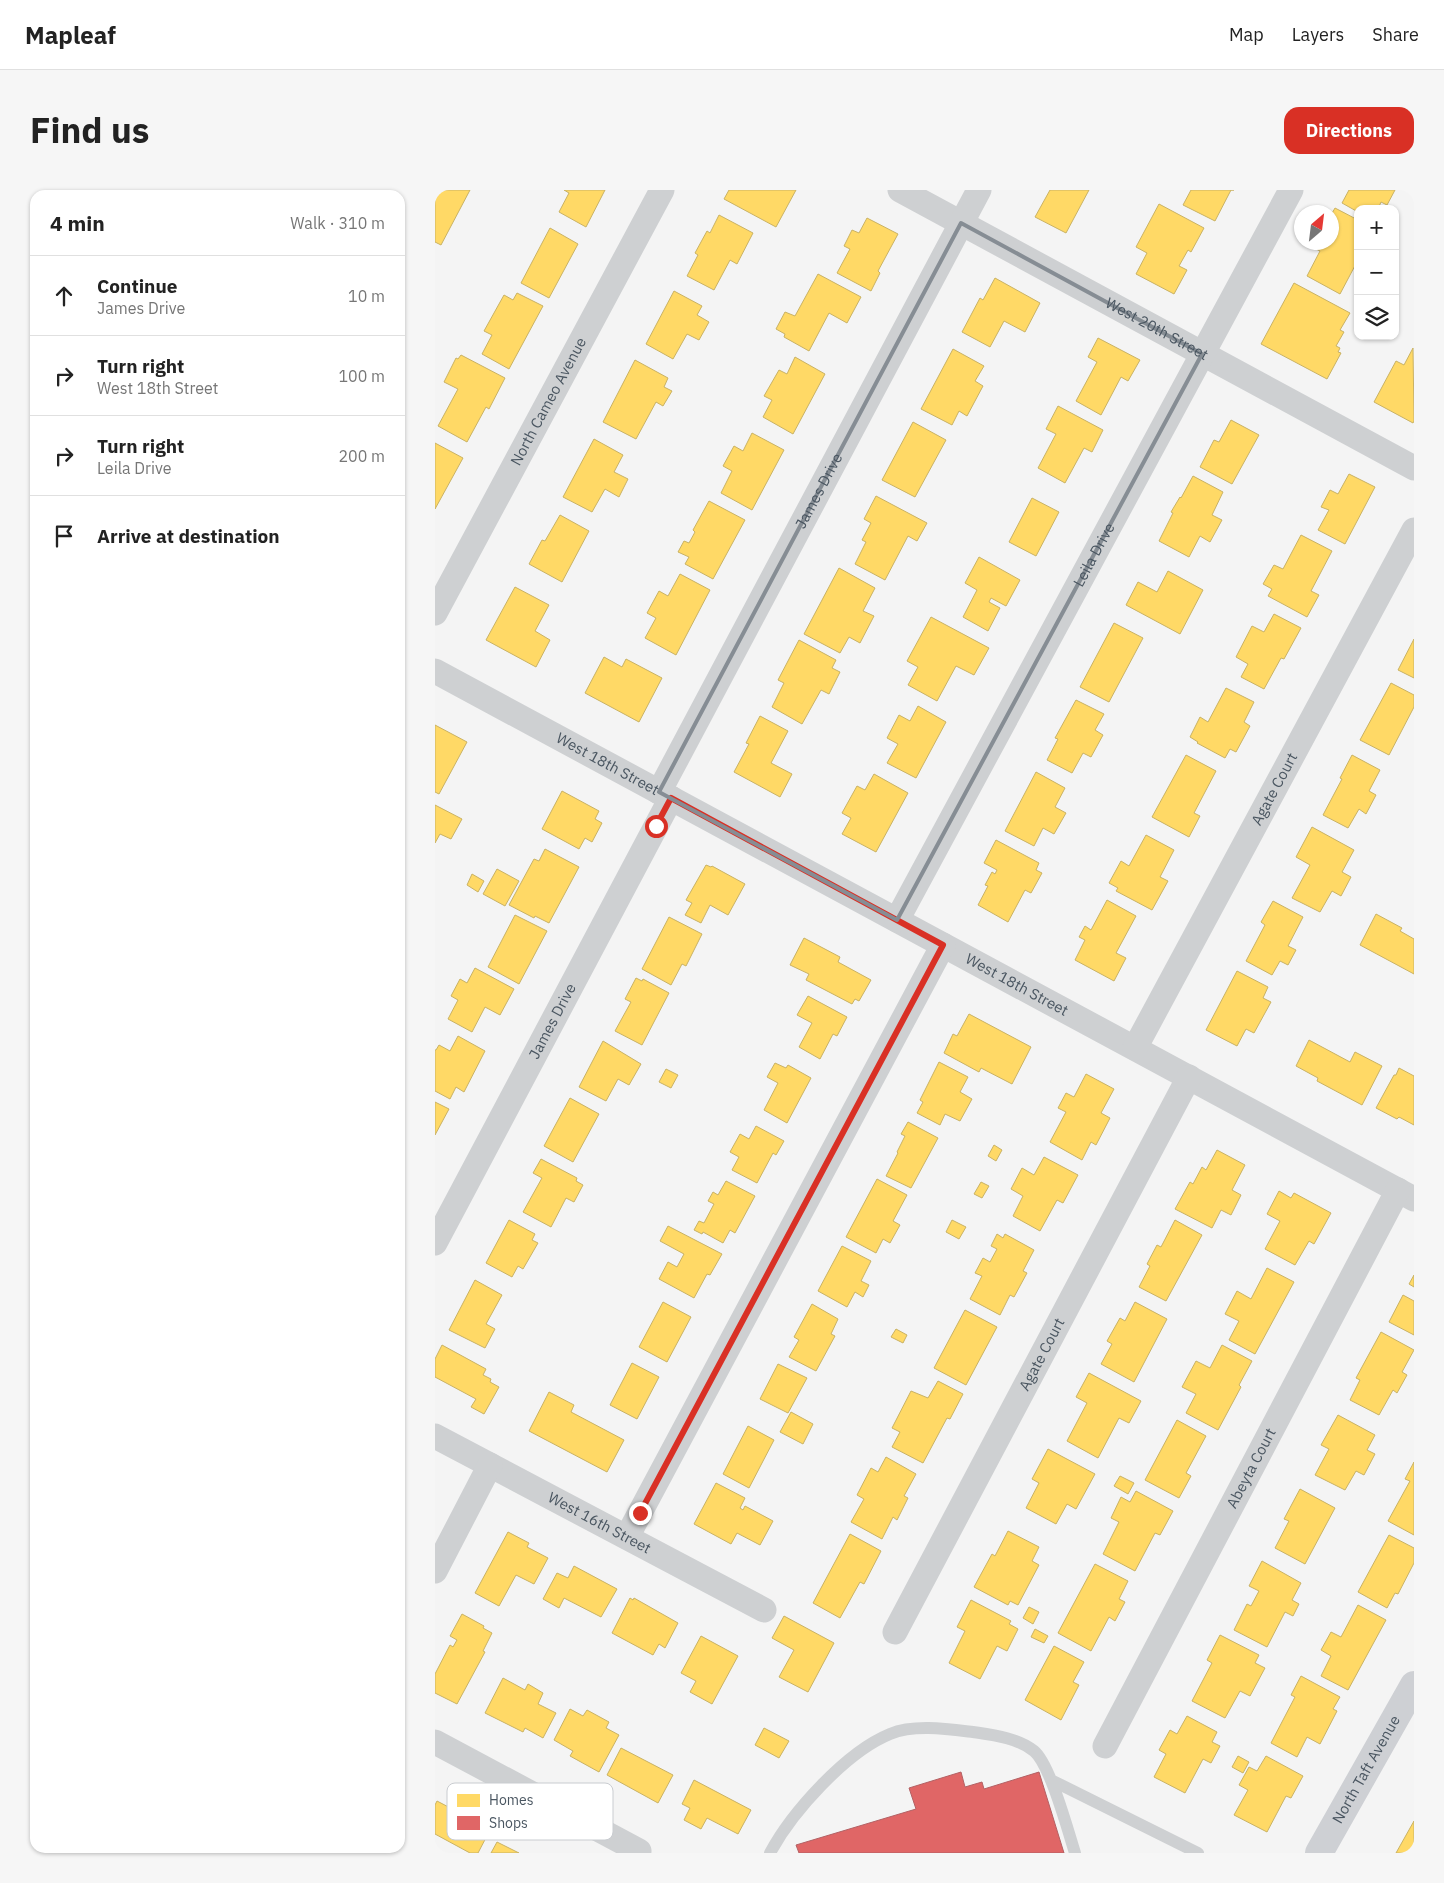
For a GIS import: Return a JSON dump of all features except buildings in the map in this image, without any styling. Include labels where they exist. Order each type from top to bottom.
[{"type":"main road","name":"North Taft Avenue","points":[[1319,1853],[1414,1685]]},
{"type":"street","name":"North Cameo Avenue","points":[[435,613],[663,190]]},
{"type":"street","name":"West 20th Street","points":[[900,190],[1414,468]]},
{"type":"street","name":"James Drive","points":[[435,1243],[979,190]]},
{"type":"street","name":"Leila Drive","points":[[897,920],[1291,190]]},
{"type":"street","name":"Agate Court","points":[[1135,1048],[1414,530]]},
{"type":"street","name":"West 18th Street","points":[[435,671],[1406,1194]]},
{"type":"street","points":[[627,1538],[943,945]]},
{"type":"street","name":"Agate Court","points":[[895,1632],[1189,1077]]},
{"type":"street","name":"Abeyta Court","points":[[1105,1746],[1406,1194]]},
{"type":"street","name":"West 16th Street","points":[[435,1436],[764,1610]]},
{"type":"street","points":[[435,1571],[490,1465]]},
{"type":"street","points":[[435,1742],[512,1783]]},
{"type":"street","points":[[613,1837],[639,1851]]},
{"type":"lane","points":[[770,1853],[780,1835],[836,1771],[864,1748],[891,1733],[927,1727],[994,1736],[1011,1740],[1035,1752],[1045,1764],[1075,1853]]},
{"type":"lane","points":[[1051,1780],[1198,1853]]},
{"type":"highlighted area","points":[[961,223],[1202,354],[897,920],[659,792]]},
{"type":"route","points":[[640,1513],[943,945],[671,798],[656,826]]}]
